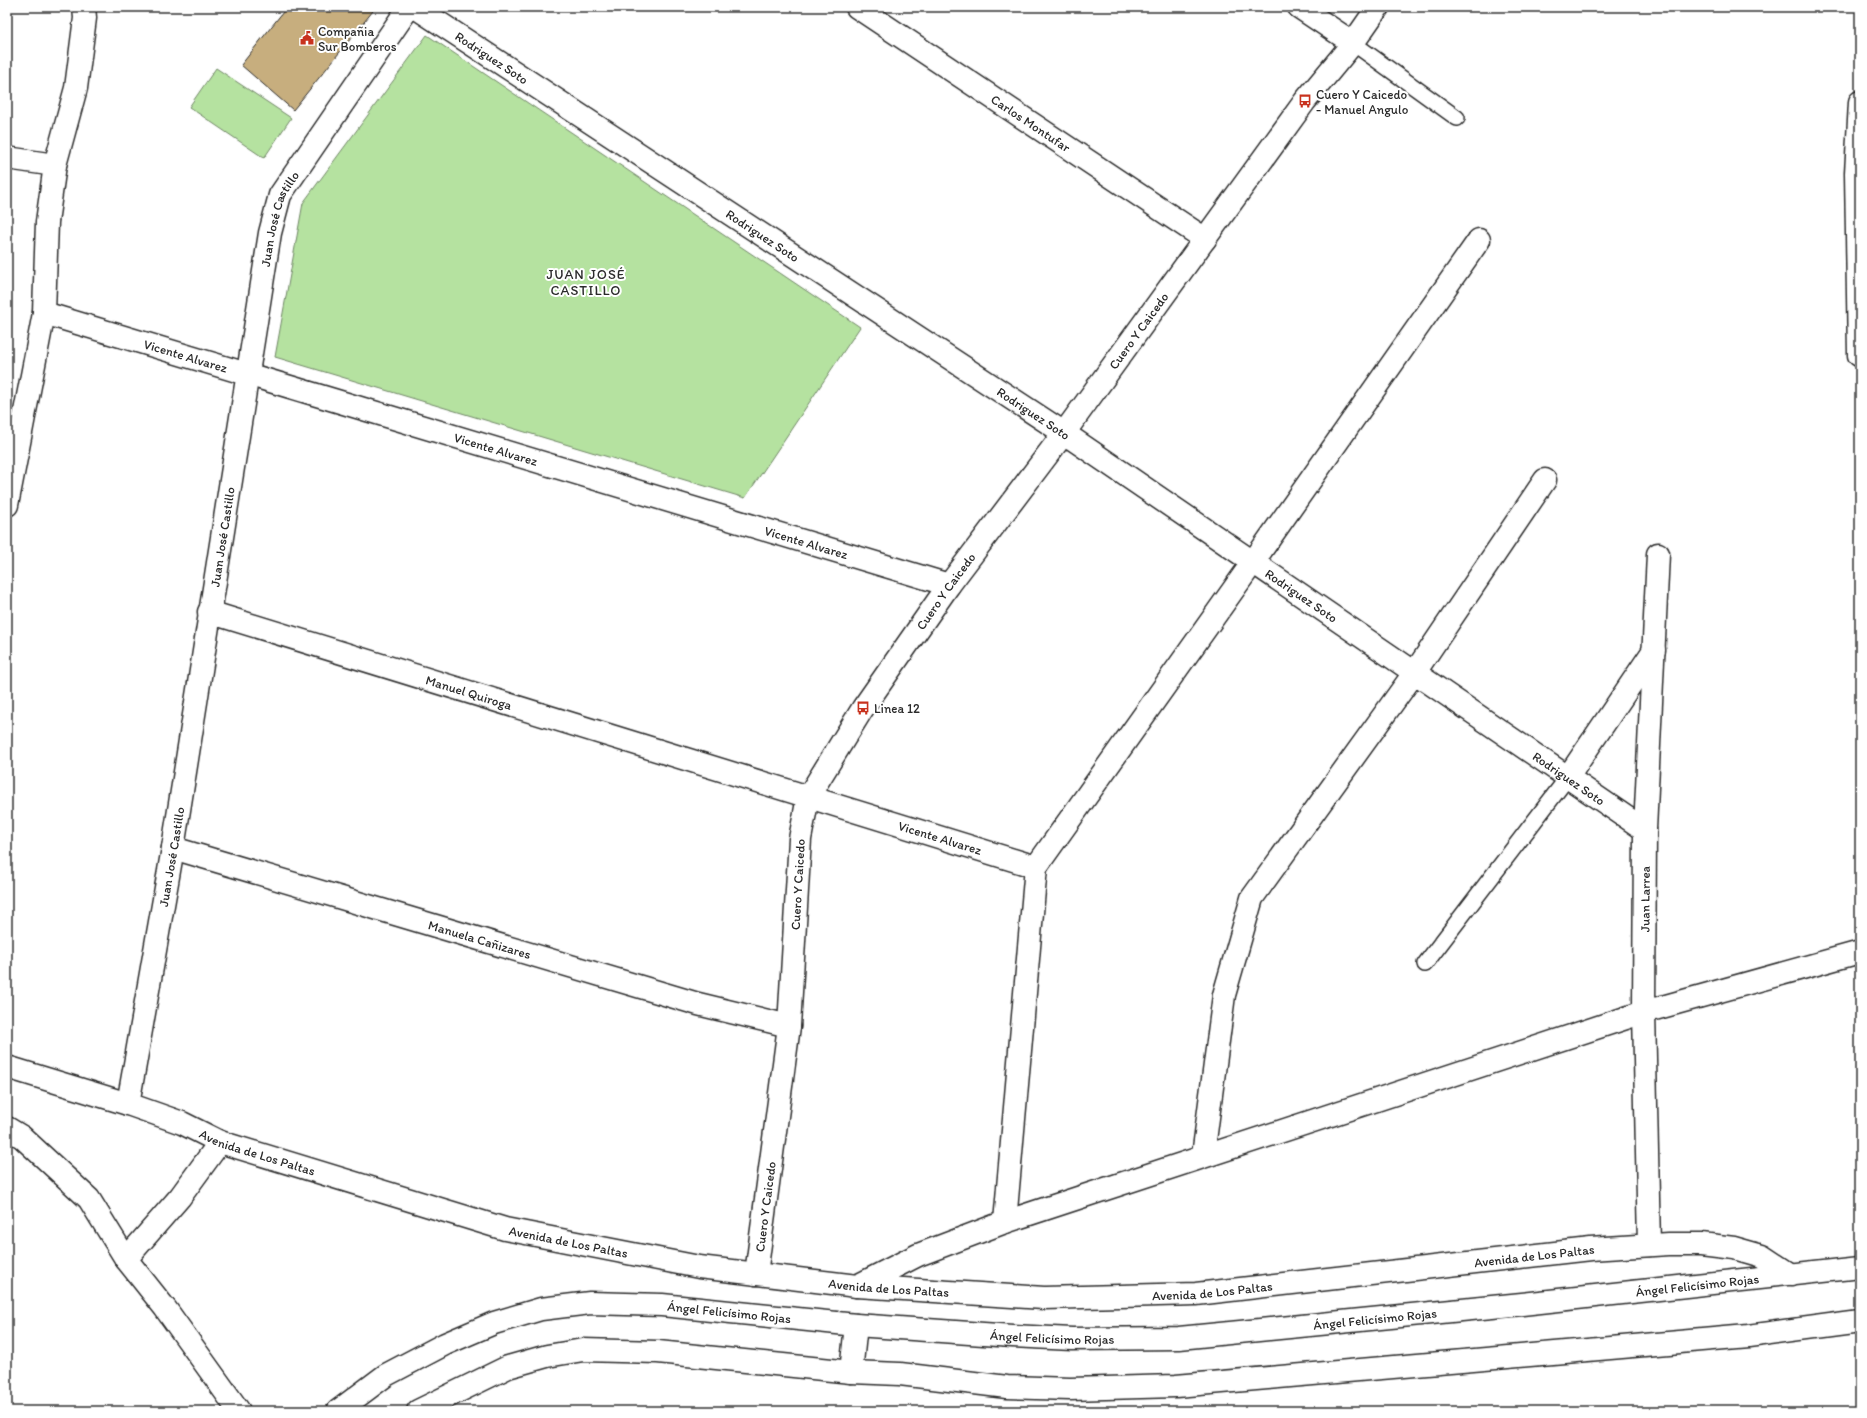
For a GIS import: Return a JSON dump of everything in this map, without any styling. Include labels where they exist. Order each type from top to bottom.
[{"type":"main road","points":[[7,505],[44,313],[47,222],[55,165],[76,88],[85,18],[84,7]]},
{"type":"main road","name":"Juan José Castillo","points":[[128,1104],[173,848],[209,612],[270,233],[280,195],[409,7]]},
{"type":"main road","name":"Rodriguez Soto","points":[[415,7],[1064,433],[1645,830]]},
{"type":"main road","name":"Carlos Montufar","points":[[857,7],[1204,239]]},
{"type":"main road","points":[[1299,7],[1353,43]]},
{"type":"main road","name":"Cuero Y Caicedo","points":[[756,1274],[789,1026],[800,839],[808,798],[863,708],[949,584],[1064,433],[1305,101],[1353,43],[1378,7]]},
{"type":"main road","points":[[1859,355],[1856,173],[1860,102]]},
{"type":"main road","points":[[7,158],[55,165]]},
{"type":"main road","points":[[1005,1222],[1036,866],[1253,562],[1479,240]]},
{"type":"main road","name":"Vicente Alvarez","points":[[44,313],[949,584]]},
{"type":"main road","points":[[1203,1156],[1224,995],[1252,898],[1415,672],[1545,480]]},
{"type":"main road","name":"Juan Larrea","points":[[1649,1245],[1644,1012],[1645,830],[1658,554]]},
{"type":"main road","name":"Manuel Quiroga","points":[[209,612],[729,774]]},
{"type":"main road","points":[[1568,776],[1654,650]]},
{"type":"main road","name":"Vicente Alvarez","points":[[729,774],[1036,866]]},
{"type":"main road","name":"Manuela Cañizares","points":[[173,848],[698,1004],[789,1026]]},
{"type":"main road","points":[[858,1286],[918,1255],[1005,1222],[1203,1156],[1644,1012],[1860,952]]},
{"type":"main road","name":"Avenida de Los Paltas","points":[[7,1067],[128,1104],[182,1123],[220,1142],[505,1229],[699,1267],[858,1286],[1044,1298],[1196,1294],[1590,1249],[1649,1245],[1701,1244],[1734,1248],[1762,1256],[1791,1275]]},
{"type":"main road","points":[[7,1128],[22,1137],[89,1199],[126,1259],[165,1308],[239,1411]]},
{"type":"main road","points":[[126,1259],[180,1197],[220,1142]]},
{"type":"main road","name":"Ángel Felicísimo Rojas","points":[[338,1411],[386,1375],[445,1344],[494,1323],[541,1309],[590,1304],[662,1305],[856,1325],[1072,1339],[1179,1338],[1530,1304],[1860,1267]]},
{"type":"main road","points":[[418,1411],[508,1367],[547,1356],[583,1350],[658,1352],[851,1372],[900,1374],[1007,1387],[1070,1389],[1176,1386],[1748,1336],[1860,1321]]},
{"type":"main road","points":[[851,1372],[856,1325]]},
{"type":"lane","points":[[1353,43],[1457,118]]},
{"type":"lane","points":[[1425,964],[1568,776]]},
{"type":"green space","points":[[427,35],[860,327],[745,498],[275,357],[303,203]]},
{"type":"green space","points":[[216,68],[291,118],[264,158],[189,107]]},
{"type":"building","name":"Compañia Sur Bomberos","points":[[287,7],[369,7],[373,11],[293,110],[241,65]]},
{"type":"place","name":"Compañia Sur Bomberos","points":[[307,38]]},
{"type":"place","name":"Cuero Y Caicedo - Manuel Angulo","points":[[1305,101]]},
{"type":"place","name":"Linea 12","points":[[863,708]]},
{"type":"district","name":"JUAN JOSÉ CASTILLO","points":[[586,282]]}]
